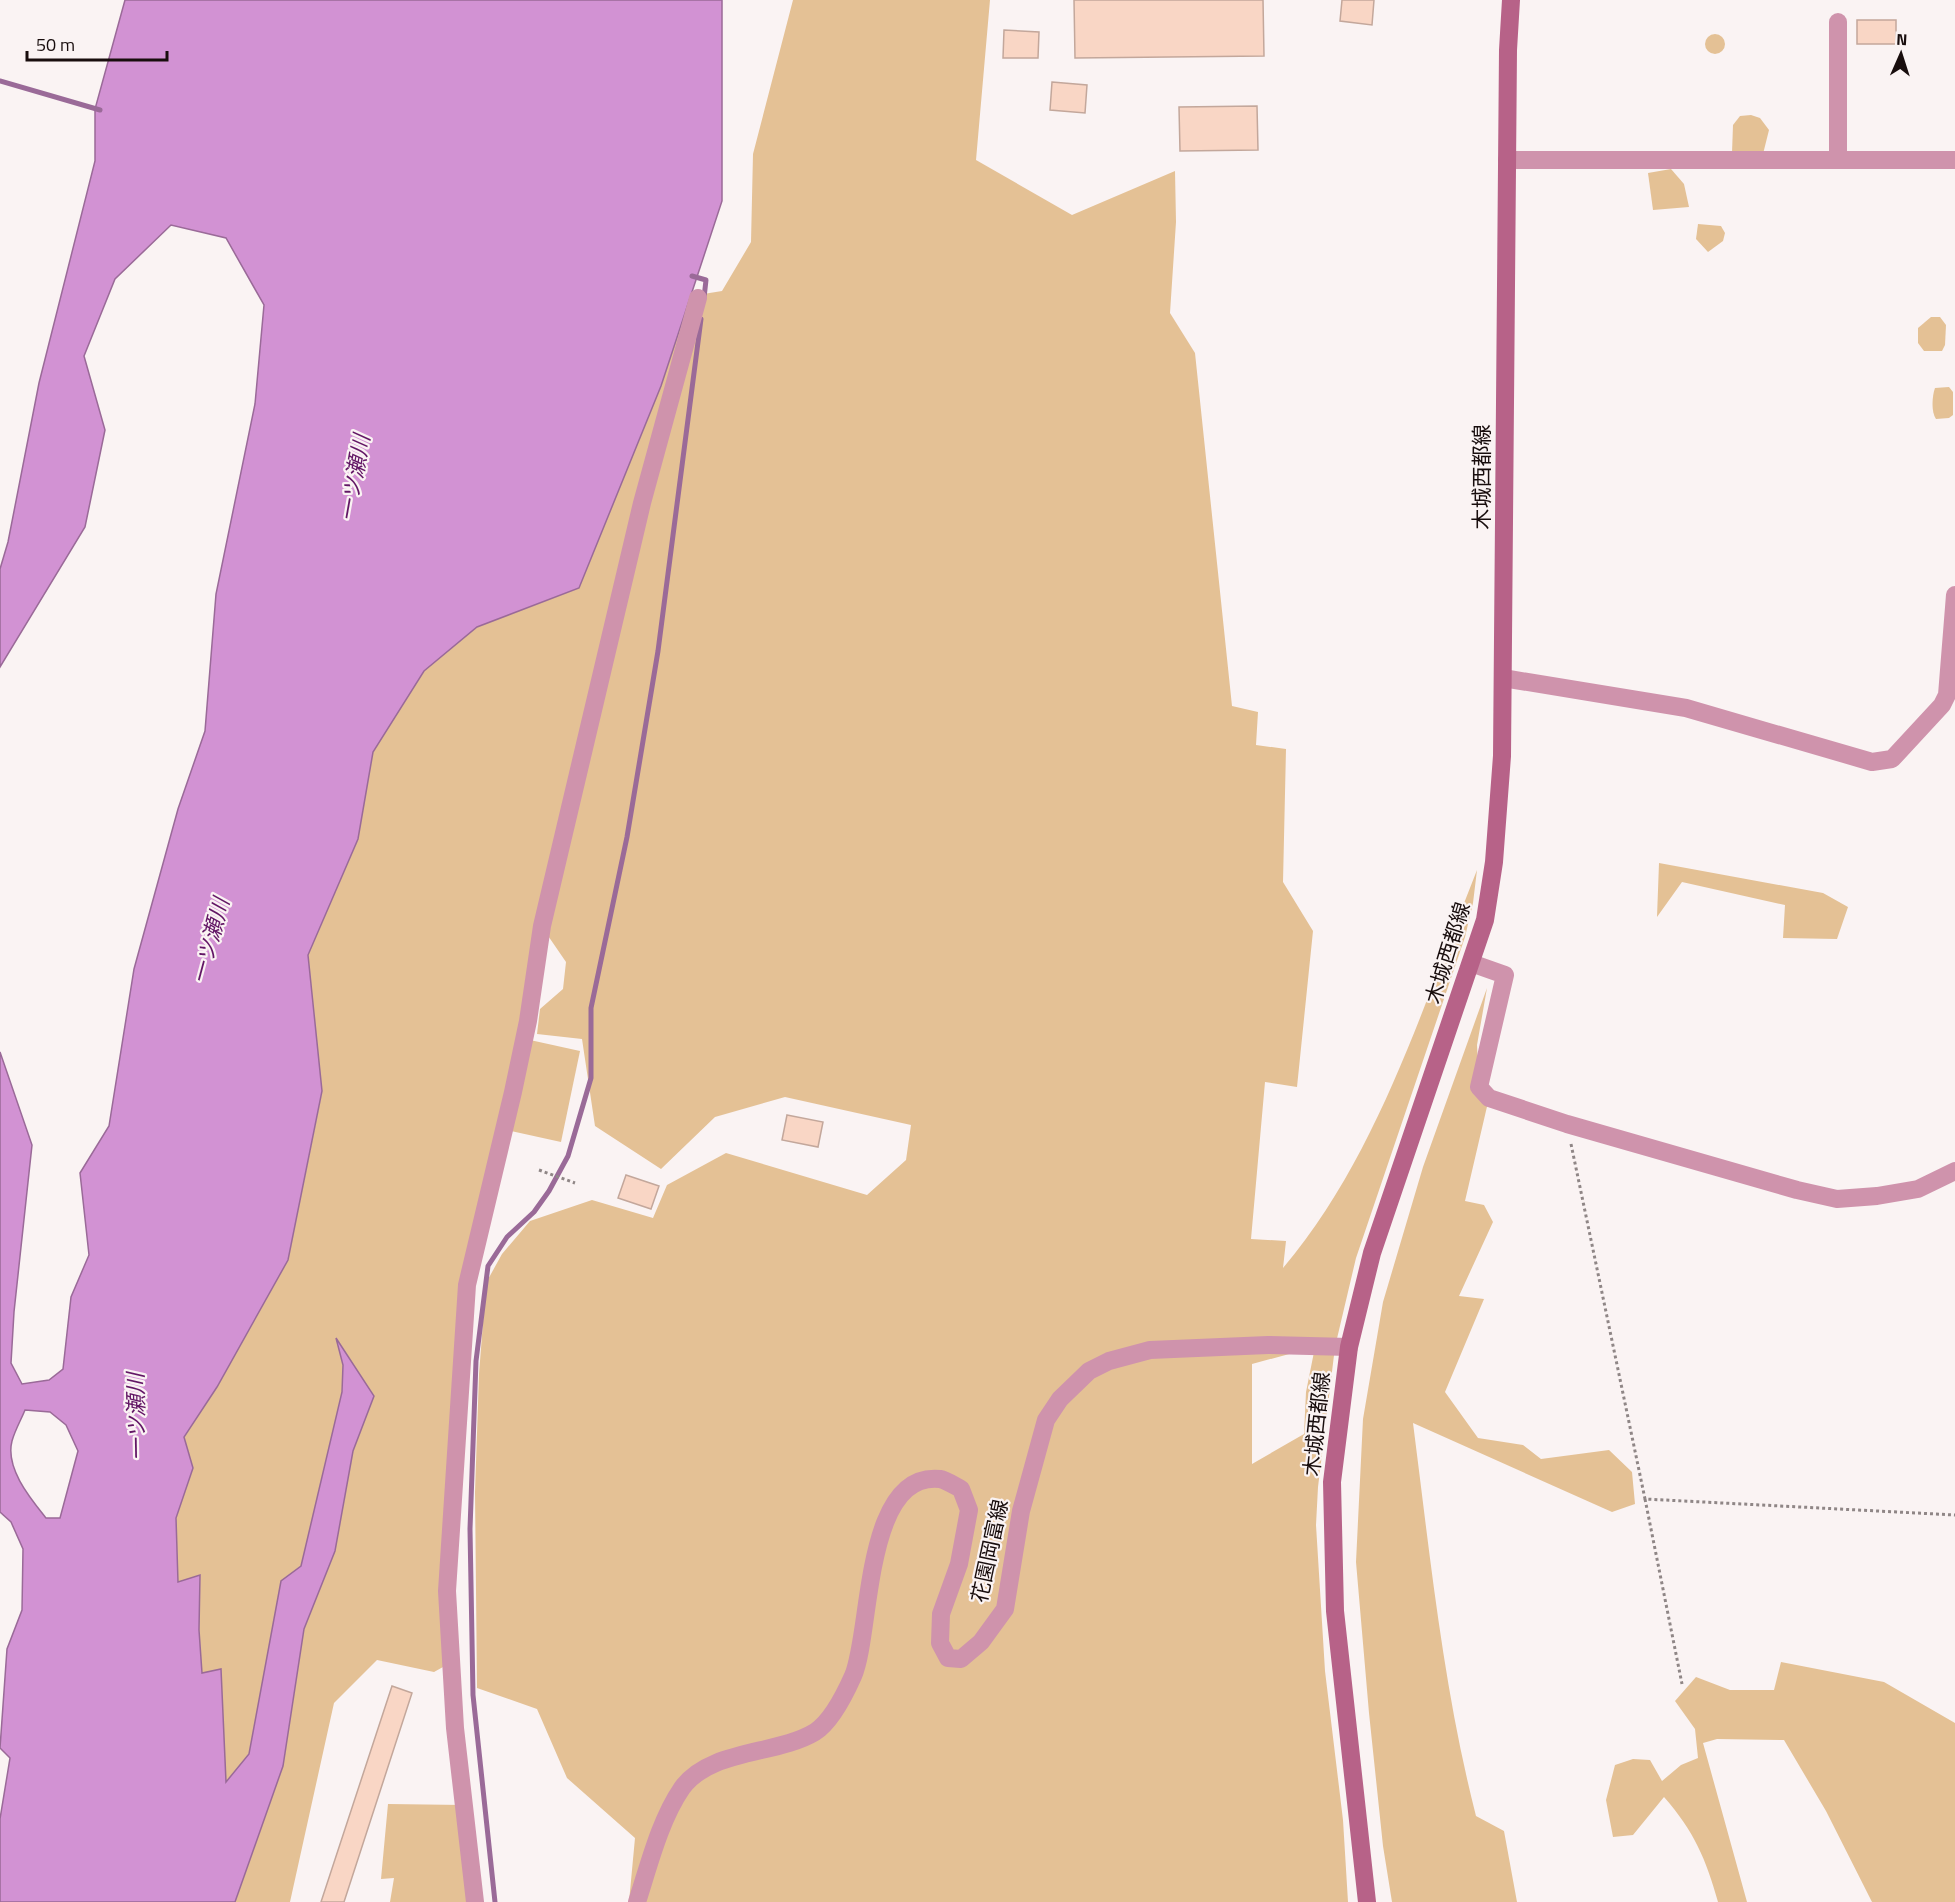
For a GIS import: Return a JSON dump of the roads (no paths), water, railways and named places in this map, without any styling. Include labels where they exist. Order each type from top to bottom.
[{"type":"main road","name":"木城西都線","points":[[1367,1902],[1335,1611],[1332,1482],[1349,1347],[1372,1253],[1485,920],[1494,862],[1502,756],[1507,160],[1511,0]]},
{"type":"street","points":[[1838,22],[1838,160]]},
{"type":"street","points":[[1507,160],[1955,160]]},
{"type":"street","points":[[474,1902],[455,1728],[447,1591],[467,1285],[524,1041],[542,926],[642,503],[698,298]]},
{"type":"street","points":[[1503,678],[1686,708],[1872,762],[1892,759],[1942,705],[1947,695],[1955,595]]},
{"type":"street","points":[[1471,963],[1505,975],[1479,1087],[1489,1098],[1567,1124],[1797,1190],[1837,1199],[1877,1197],[1918,1189],[1955,1172]]},
{"type":"street","name":"花園岡富線","points":[[637,1902],[664,1825],[683,1787],[702,1771],[729,1758],[815,1731],[835,1709],[854,1674],[871,1570],[882,1532],[889,1513],[903,1494],[919,1482],[941,1479],[961,1489],[969,1510],[959,1564],[940,1614],[940,1643],[948,1658],[961,1659],[981,1642],[1005,1609],[1021,1511],[1046,1420],[1060,1399],[1089,1371],[1108,1361],[1150,1350],[1268,1345],[1349,1347]]},
{"type":"water","name":"一ツ瀬川","points":[[125,0],[722,0],[722,201],[661,386],[579,588],[477,627],[424,671],[373,752],[358,839],[308,955],[322,1091],[288,1260],[217,1387],[184,1437],[193,1468],[176,1518],[178,1582],[200,1575],[199,1630],[202,1673],[221,1669],[226,1782],[249,1754],[281,1581],[301,1566],[342,1392],[343,1365],[336,1338],[374,1396],[353,1451],[335,1551],[304,1629],[283,1766],[235,1902],[0,1902],[0,1819],[10,1758],[0,1748],[7,1649],[22,1610],[23,1549],[11,1522],[0,1512],[0,1052],[32,1145],[14,1312],[11,1363],[22,1384],[49,1380],[63,1369],[71,1297],[89,1255],[80,1173],[109,1126],[134,969],[178,809],[205,731],[216,594],[255,404],[264,305],[226,238],[171,225],[115,279],[84,356],[105,430],[85,527],[0,667],[0,569],[8,542],[39,383],[95,161],[95,109]],"holes":[[[25,1410],[50,1412],[66,1425],[78,1451],[60,1518],[46,1518],[20,1482],[12,1462],[12,1441]]]},
{"type":"waterway","points":[[0,81],[100,110]]},
{"type":"waterway","points":[[692,276],[706,280],[704,298]]},
{"type":"waterway","points":[[495,1902],[473,1695],[470,1529],[476,1361],[488,1266],[507,1237],[534,1212],[549,1191],[568,1156],[591,1078],[591,1008],[627,837],[658,651],[701,319]]}]
